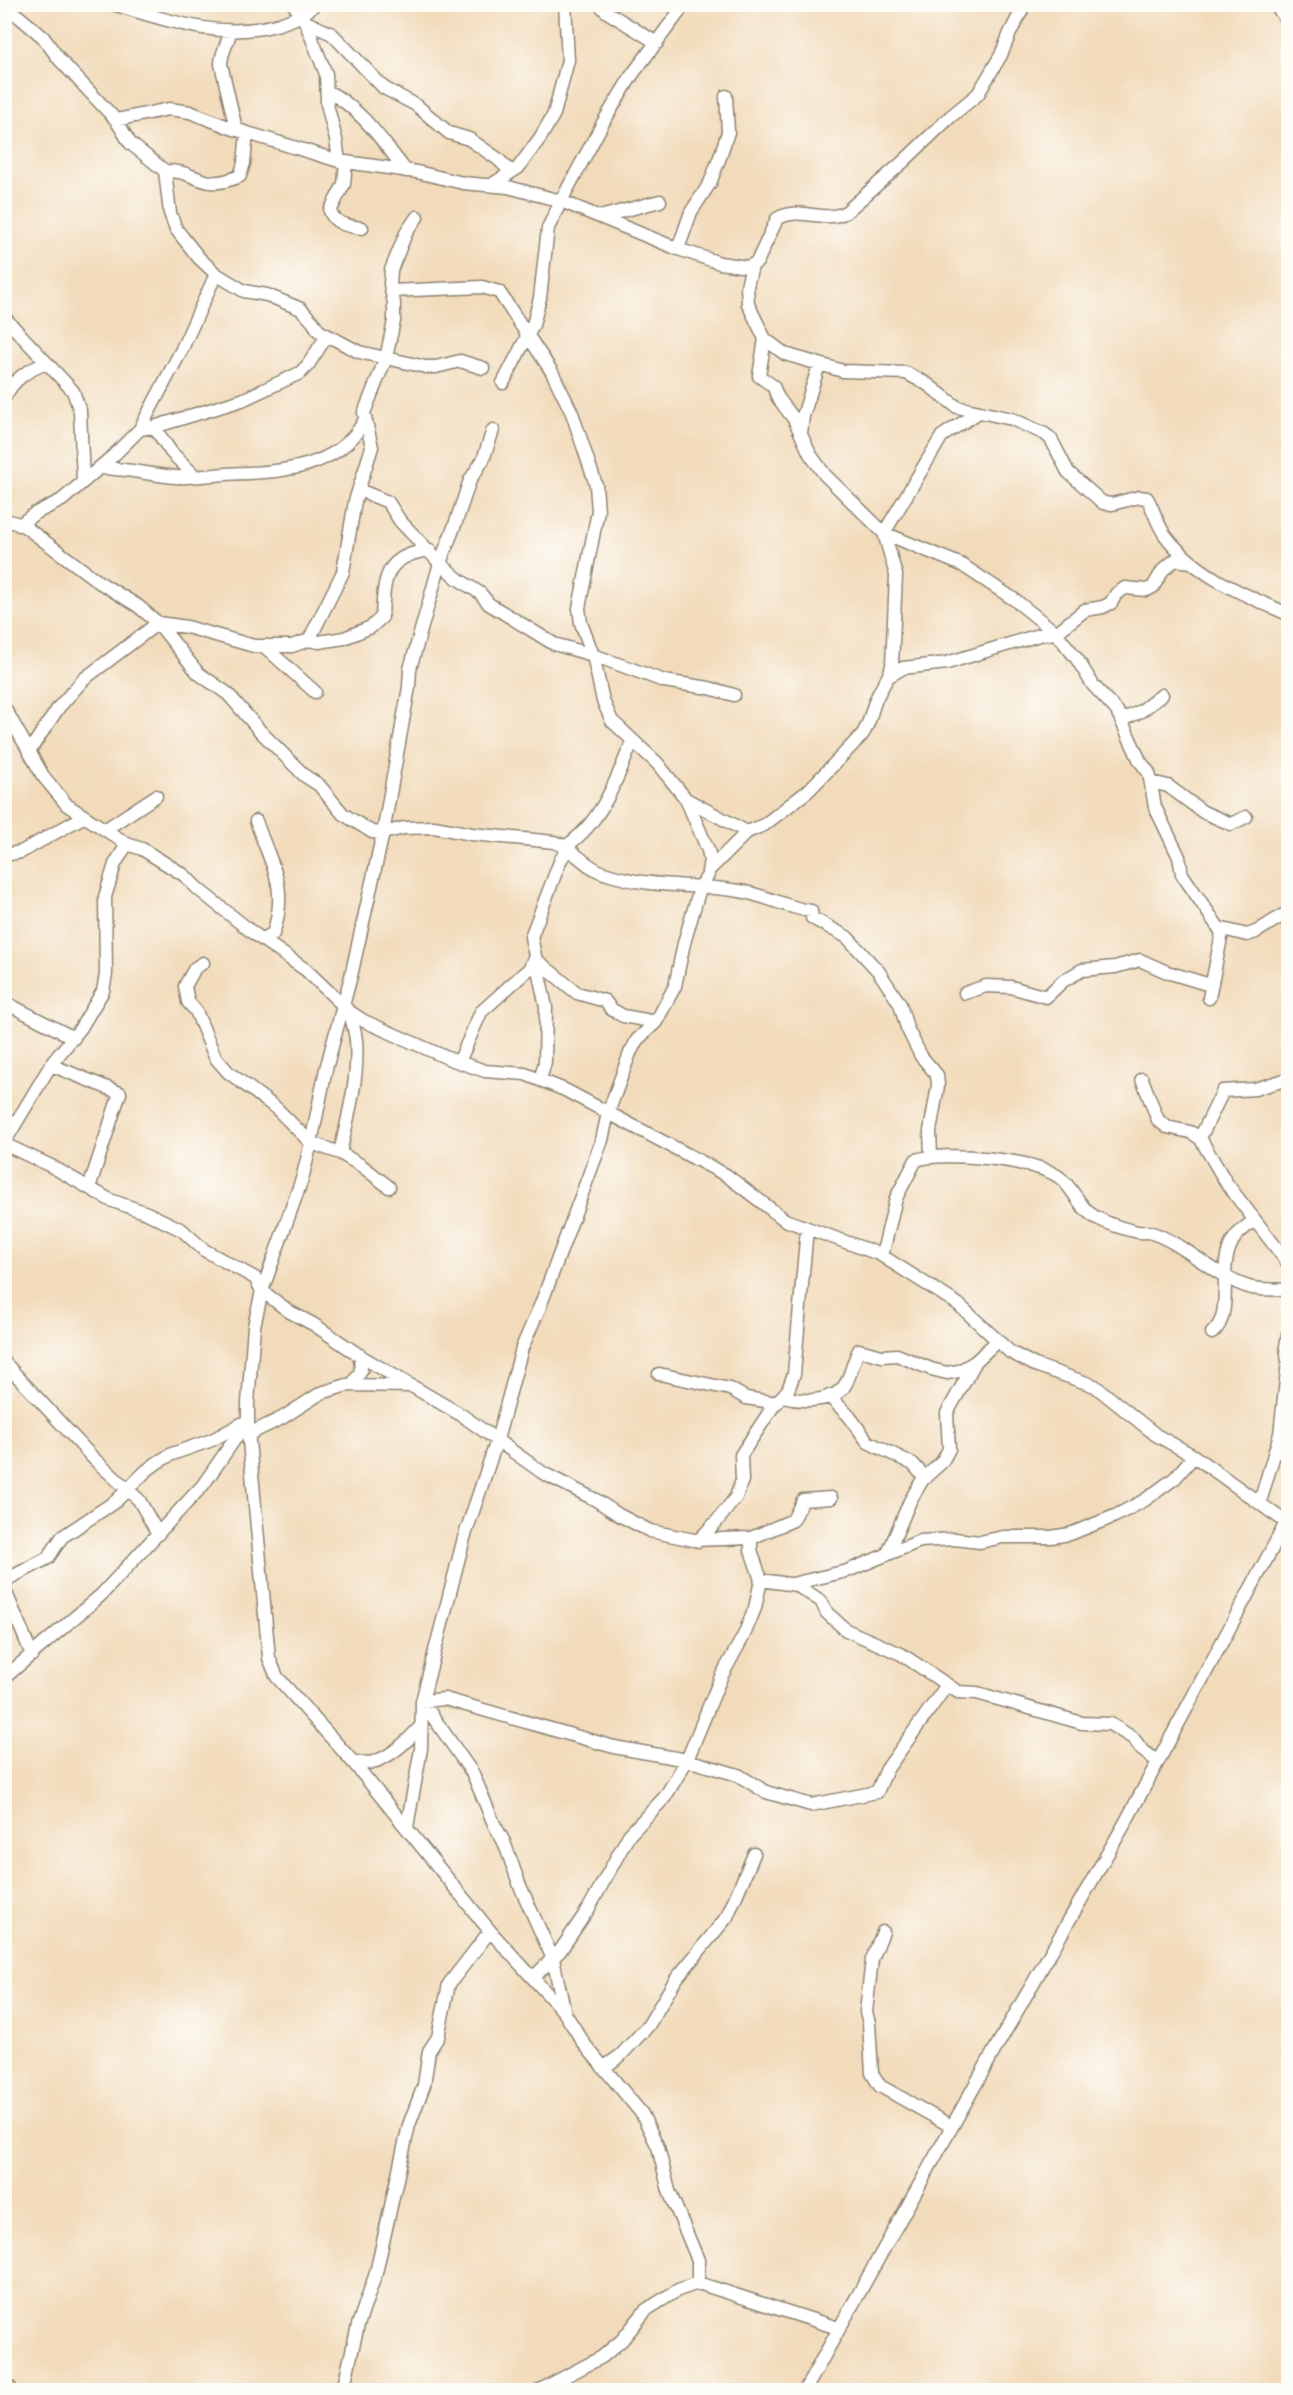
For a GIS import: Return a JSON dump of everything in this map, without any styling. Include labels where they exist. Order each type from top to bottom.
[{"type":"highway","points":[[4,2386],[8,2391]]},
{"type":"street","points":[[113,4],[207,30],[230,32],[266,28],[304,19],[315,4]]},
{"type":"street","points":[[293,4],[304,19],[326,74],[327,104],[342,162],[344,184],[330,211],[338,222],[362,228]]},
{"type":"street","points":[[490,185],[512,172],[524,161],[554,114],[568,60],[565,4]]},
{"type":"street","points":[[599,4],[657,43]]},
{"type":"street","points":[[503,383],[529,335],[540,298],[548,228],[604,121],[632,75],[685,4]]},
{"type":"street","points":[[1025,4],[1001,55],[978,94],[846,212],[830,216],[784,214],[777,219],[752,266],[747,286],[748,304],[765,339],[785,354],[843,371],[906,373],[927,384],[950,404],[1012,419],[1045,434],[1051,439],[1068,472],[1103,503],[1112,504],[1139,497],[1147,498],[1165,535],[1192,562],[1229,587],[1288,614]]},
{"type":"street","points":[[1275,4],[1288,22]]},
{"type":"street","points":[[4,10],[16,15],[43,37],[59,59],[116,120],[130,143],[165,171],[177,171],[209,183],[219,183],[240,176],[244,163],[241,131],[221,64],[221,57],[228,43],[230,32]]},
{"type":"street","points":[[304,19],[332,34],[384,88],[416,105],[449,133],[469,138],[512,172]]},
{"type":"street","points":[[327,91],[344,100],[406,171]]},
{"type":"street","points":[[678,249],[692,212],[710,183],[720,158],[728,132],[726,96]]},
{"type":"street","points":[[116,120],[160,111],[190,112],[241,131],[342,162],[406,171],[463,183],[508,187],[561,201],[678,249],[720,263],[741,267],[752,266]]},
{"type":"street","points":[[165,171],[167,198],[176,229],[198,258],[216,274],[244,291],[267,295],[301,309],[314,322],[319,332],[359,352],[436,367],[460,360],[483,368]]},
{"type":"street","points":[[600,216],[660,201]]},
{"type":"street","points":[[309,640],[327,600],[341,578],[348,532],[372,447],[364,421],[364,413],[369,395],[386,358],[394,321],[390,277],[395,258],[417,217]]},
{"type":"street","points":[[19,525],[34,514],[62,500],[140,429],[181,351],[216,274]]},
{"type":"street","points":[[391,291],[491,288],[504,297],[529,335],[572,413],[596,485],[598,511],[579,608],[581,623],[593,655],[603,701],[612,721],[657,763],[686,799],[708,850],[710,860],[708,875],[700,888],[684,943],[675,986],[656,1022],[637,1040],[630,1053],[608,1113],[602,1140],[542,1305],[522,1348],[497,1440],[464,1538],[422,1701],[418,1770],[407,1827]]},
{"type":"street","points":[[4,316],[73,391],[80,411],[83,481]]},
{"type":"street","points":[[140,429],[154,427],[242,400],[300,373],[327,337]]},
{"type":"street","points":[[765,339],[759,376],[773,386],[778,398],[790,413],[810,454],[825,475],[884,533],[962,565],[1015,600],[1056,633],[1077,658],[1093,686],[1118,711],[1133,748],[1151,782],[1155,807],[1179,857],[1182,874],[1219,928],[1222,939],[1210,992],[1140,960],[1115,967],[1082,970],[1063,981],[1046,997],[1011,987],[986,986],[965,993]]},
{"type":"street","points":[[4,398],[11,385],[28,369],[47,363]]},
{"type":"street","points":[[801,434],[803,416],[819,365]]},
{"type":"street","points":[[891,675],[896,575],[884,533],[942,436],[979,412]]},
{"type":"street","points":[[99,468],[172,477],[269,472],[315,464],[346,444],[357,433],[364,421]]},
{"type":"street","points":[[154,427],[171,452],[195,476]]},
{"type":"street","points":[[493,430],[483,460],[470,480],[440,563],[410,669],[409,687],[383,833],[351,976],[346,1009],[326,1069],[302,1179],[262,1291],[254,1326],[248,1420],[267,1649],[272,1669],[291,1694],[353,1762],[490,1931],[564,2012],[585,2045],[642,2114],[658,2147],[669,2191],[698,2260],[698,2283]]},
{"type":"street","points":[[358,490],[388,502],[400,521],[458,579],[480,593],[489,604],[554,644],[593,655],[664,681],[709,688],[734,695]]},
{"type":"street","points":[[4,519],[19,525],[99,582],[138,606],[158,623],[198,673],[228,694],[261,732],[305,776],[319,786],[343,814],[372,832],[383,833],[404,828],[434,827],[472,834],[543,840],[567,847],[590,868],[632,882],[750,893],[766,896],[794,908],[811,911],[812,918],[847,937],[869,959],[900,1004],[907,1028],[921,1056],[939,1080],[930,1131],[931,1156]]},
{"type":"street","points":[[30,750],[59,706],[84,679],[158,623],[187,627],[230,640],[265,646],[292,646],[309,640],[328,641],[371,627],[382,617],[383,598],[390,567],[409,553],[430,550]]},
{"type":"street","points":[[708,871],[747,832],[764,825],[808,791],[862,735],[868,725],[877,696],[891,675],[903,668],[947,663],[1040,635],[1056,633],[1085,610],[1111,603],[1122,589],[1147,590],[1153,587],[1163,570],[1175,560],[1192,562]]},
{"type":"street","points":[[265,646],[315,692]]},
{"type":"street","points":[[1122,720],[1140,711],[1162,695]]},
{"type":"street","points":[[4,707],[43,776],[54,791],[83,817],[184,875],[198,889],[262,939],[306,970],[346,1009],[364,1021],[484,1071],[513,1072],[540,1080],[726,1175],[785,1220],[882,1257],[958,1304],[1010,1352],[1035,1365],[1095,1386],[1156,1435],[1194,1456],[1288,1521],[1124,1825],[951,2126],[805,2391]]},
{"type":"street","points":[[540,1080],[545,1062],[546,1007],[531,937],[567,847],[579,837],[615,784],[632,742]]},
{"type":"street","points":[[1151,782],[1168,786],[1203,812],[1231,824],[1246,817]]},
{"type":"street","points":[[106,829],[156,796]]},
{"type":"street","points":[[686,799],[747,832]]},
{"type":"street","points":[[4,855],[21,852],[83,817]]},
{"type":"street","points":[[256,821],[275,868],[280,893],[280,914],[273,934],[262,939]]},
{"type":"street","points":[[127,844],[115,864],[105,897],[103,991],[95,1008],[74,1038],[51,1065],[4,1144],[51,1166],[110,1200],[182,1230],[204,1250],[255,1278],[262,1291],[290,1312],[469,1420],[543,1473],[650,1531],[673,1538],[698,1540],[751,1538],[793,1520],[803,1500],[831,1498]]},
{"type":"street","points":[[1219,928],[1247,935],[1288,912]]},
{"type":"street","points":[[534,958],[577,993],[605,1001],[611,1009],[623,1016],[656,1022]]},
{"type":"street","points":[[459,1062],[481,1012],[530,968],[534,958]]},
{"type":"street","points":[[202,963],[195,968],[184,986],[188,1002],[196,1011],[215,1057],[228,1072],[276,1108],[311,1143],[340,1153],[388,1187]]},
{"type":"street","points":[[4,1002],[74,1038]]},
{"type":"street","points":[[340,1153],[356,1056],[356,1039],[346,1009]]},
{"type":"street","points":[[51,1065],[120,1093],[89,1188]]},
{"type":"street","points":[[1142,1079],[1158,1120],[1167,1127],[1190,1132],[1200,1138],[1227,1184],[1288,1263]]},
{"type":"street","points":[[1200,1138],[1223,1091],[1255,1089],[1288,1079]]},
{"type":"street","points":[[882,1257],[896,1198],[916,1160],[931,1156],[981,1157],[1044,1170],[1064,1181],[1080,1205],[1107,1223],[1139,1232],[1150,1232],[1175,1243],[1224,1275],[1252,1288],[1288,1290]]},
{"type":"street","points":[[1212,1333],[1219,1327],[1223,1318],[1226,1258],[1234,1239],[1254,1220]]},
{"type":"street","points":[[698,1540],[736,1497],[742,1480],[741,1455],[788,1390],[794,1374],[807,1228]]},
{"type":"street","points":[[1260,1502],[1280,1434],[1288,1362],[1286,1347],[1288,1334]]},
{"type":"street","points":[[888,1553],[910,1501],[925,1478],[942,1462],[949,1449],[947,1413],[976,1362],[997,1341]]},
{"type":"street","points":[[659,1374],[730,1389],[746,1398],[794,1400],[829,1396],[839,1392],[846,1383],[859,1350],[882,1356],[897,1355],[931,1369],[947,1372],[959,1371],[976,1362]]},
{"type":"street","points":[[352,1385],[361,1371],[360,1355]]},
{"type":"street","points":[[4,1362],[94,1459],[139,1500],[158,1534]]},
{"type":"street","points":[[249,1434],[282,1418],[321,1393],[352,1385],[411,1386]]},
{"type":"street","points":[[829,1396],[849,1416],[868,1442],[913,1464],[925,1478]]},
{"type":"street","points":[[4,1581],[48,1558],[62,1537],[105,1509],[158,1462],[172,1454],[212,1440],[248,1420]]},
{"type":"street","points":[[4,1678],[101,1595],[202,1485],[248,1420]]},
{"type":"street","points":[[761,1580],[792,1584],[847,1571],[888,1553],[924,1541],[955,1539],[980,1542],[1003,1537],[1051,1537],[1070,1534],[1115,1516],[1145,1500],[1175,1478],[1194,1456]]},
{"type":"street","points":[[534,1977],[553,1959],[589,1908],[629,1835],[665,1797],[687,1760],[721,1677],[749,1625],[761,1580],[751,1550],[751,1538]]},
{"type":"street","points":[[792,1584],[821,1601],[827,1613],[846,1630],[901,1654],[958,1692],[977,1694],[1082,1723],[1110,1724],[1133,1738],[1142,1750],[1157,1761]]},
{"type":"street","points":[[4,1588],[33,1655]]},
{"type":"street","points":[[422,1701],[445,1699],[614,1747],[687,1760],[738,1775],[766,1792],[811,1804],[877,1792],[887,1769],[947,1685]]},
{"type":"street","points":[[422,1701],[473,1774],[553,1959],[564,2012]]},
{"type":"street","points":[[353,1762],[372,1763],[408,1739],[422,1726]]},
{"type":"street","points":[[603,2068],[620,2056],[648,2026],[676,1979],[727,1917],[754,1854]]},
{"type":"street","points":[[343,2391],[358,2325],[376,2273],[409,2125],[424,2085],[429,2051],[438,2037],[449,1984],[490,1931]]},
{"type":"street","points":[[883,1932],[872,1959],[866,2012],[869,2023],[872,2073],[880,2086],[951,2126]]},
{"type":"street","points":[[540,2391],[602,2357],[622,2340],[646,2310],[678,2290],[698,2283],[838,2328]]}]
